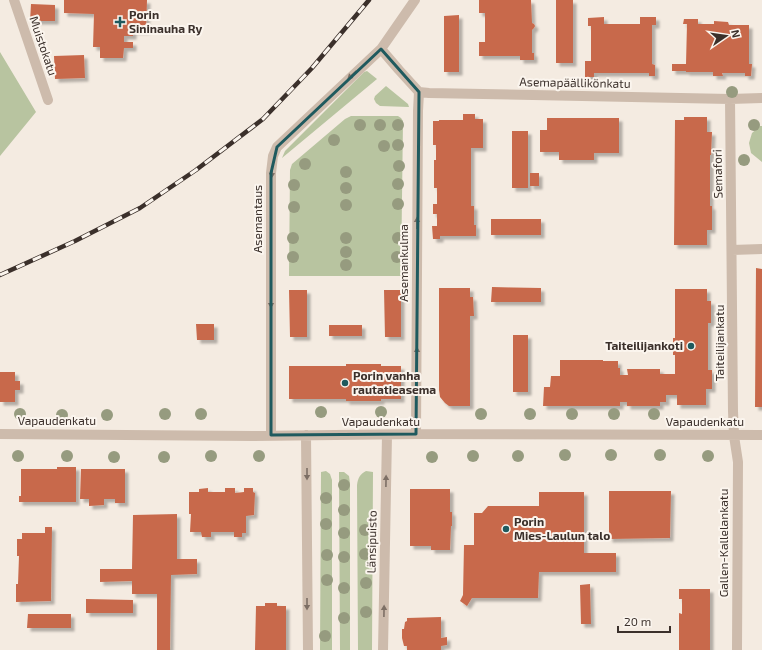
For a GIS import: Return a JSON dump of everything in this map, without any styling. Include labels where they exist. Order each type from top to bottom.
[{"type":"street","name":"Muistokatu","points":[[14,0],[48,100]]},
{"type":"street","name":"Asemantaus","points":[[271,435],[271,173],[273,156],[277,147],[381,49],[415,0]]},
{"type":"street","points":[[381,49],[419,92]]},
{"type":"street","name":"Asemapäällikönkatu","points":[[419,92],[730,99]]},
{"type":"street","name":"Asemankulma","points":[[416,434],[419,92]]},
{"type":"street","points":[[730,99],[762,98]]},
{"type":"street","name":"Semafori","points":[[730,99],[732,250]]},
{"type":"street","points":[[732,250],[762,249]]},
{"type":"street","name":"Taiteilijankatu","points":[[732,250],[734,436]]},
{"type":"street","name":"Vapaudenkatu","points":[[0,434],[762,435]]},
{"type":"street","points":[[306,435],[308,650]]},
{"type":"street","name":"Länsipuisto","points":[[383,650],[387,435]]},
{"type":"street","name":"Gallen-Kallelankatu","points":[[734,436],[738,462],[737,650]]},
{"type":"highlighted area","points":[[381,49],[419,92],[416,434],[271,435],[271,173],[277,147]]},
{"type":"green space","points":[[0,52],[36,112],[0,156]]},
{"type":"green space","points":[[367,71],[377,79],[282,158],[285,151],[364,72]]},
{"type":"green space","points":[[386,86],[408,104],[409,107],[380,106],[376,103],[374,99],[375,96]]},
{"type":"green space","points":[[351,116],[398,116],[403,121],[401,276],[289,276],[290,170],[292,164],[345,119]]},
{"type":"green space","points":[[762,126],[762,162],[751,153],[749,143],[752,133]]},
{"type":"green space","points":[[326,471],[330,474],[332,480],[332,650],[320,650],[321,472]]},
{"type":"green space","points":[[366,471],[373,472],[372,650],[358,650],[357,485],[360,476]]},
{"type":"green space","points":[[339,472],[344,472],[349,476],[350,483],[350,650],[340,650]]},
{"type":"building","name":"Porin Sininauha Ry","points":[[64,0],[147,0],[146,31],[133,31],[133,36],[124,36],[124,42],[133,42],[133,48],[124,48],[123,58],[100,58],[100,47],[93,47],[94,14],[64,13]]},
{"type":"building","points":[[479,0],[531,0],[532,23],[535,26],[532,30],[532,53],[534,53],[534,60],[520,60],[520,56],[479,56],[479,42],[485,42],[485,13],[479,13]]},
{"type":"building","points":[[556,0],[573,0],[573,63],[556,63]]},
{"type":"building","points":[[31,4],[55,5],[55,21],[30,21]]},
{"type":"building","points":[[459,15],[459,72],[444,72],[444,16]]},
{"type":"building","points":[[604,17],[604,24],[640,24],[640,17],[656,17],[656,25],[652,25],[652,64],[655,65],[655,76],[649,76],[649,73],[594,73],[594,77],[585,77],[585,61],[591,61],[591,26],[588,26],[588,18]]},
{"type":"building","points":[[684,19],[698,19],[698,24],[714,24],[714,21],[728,22],[729,25],[749,25],[749,64],[752,64],[751,76],[745,76],[745,73],[722,73],[723,76],[713,76],[713,72],[672,71],[672,64],[686,64],[687,24],[683,24]]},
{"type":"building","points":[[84,55],[85,78],[55,79],[54,56]]},
{"type":"building","points":[[463,114],[475,114],[475,119],[483,119],[483,148],[471,148],[471,206],[474,206],[474,225],[476,225],[476,236],[440,236],[440,239],[433,239],[432,226],[437,226],[437,214],[433,214],[433,204],[437,204],[437,188],[434,188],[434,160],[436,160],[436,145],[433,145],[433,121],[463,120]]},
{"type":"building","points":[[684,117],[707,117],[707,132],[712,132],[710,155],[710,206],[712,206],[712,230],[707,230],[707,245],[674,245],[675,120],[684,120]]},
{"type":"building","points":[[547,118],[619,118],[619,153],[594,153],[594,160],[559,160],[559,152],[540,152],[540,130],[547,130]]},
{"type":"building","points":[[512,131],[528,131],[528,188],[512,188]]},
{"type":"building","points":[[530,173],[539,173],[539,186],[530,186]]},
{"type":"building","points":[[491,219],[541,219],[541,235],[491,235]]},
{"type":"building","points":[[756,268],[762,269],[762,407],[755,407]]},
{"type":"building","points":[[492,287],[541,288],[541,302],[491,302]]},
{"type":"building","points":[[439,288],[470,288],[470,297],[473,297],[474,316],[470,316],[470,406],[449,406],[440,397]]},
{"type":"building","points":[[675,289],[707,289],[707,301],[711,301],[711,323],[708,323],[708,370],[712,370],[712,389],[706,389],[706,405],[677,405],[677,395],[666,395],[666,402],[660,402],[660,406],[627,406],[627,402],[620,402],[620,406],[543,406],[544,387],[550,387],[551,376],[560,376],[560,360],[618,361],[620,375],[628,375],[627,369],[660,369],[660,374],[675,374],[673,338],[675,338]]},
{"type":"building","points":[[289,290],[307,290],[307,337],[290,337]]},
{"type":"building","points":[[384,290],[401,290],[401,337],[385,337]]},
{"type":"building","points":[[196,324],[214,324],[214,340],[197,340]]},
{"type":"building","points":[[329,325],[362,325],[362,336],[329,336]]},
{"type":"building","points":[[513,335],[528,335],[528,392],[513,392]]},
{"type":"building","name":"Porin vanha rautatieasema","points":[[346,364],[381,364],[381,366],[401,366],[401,399],[381,399],[381,401],[346,401],[346,399],[289,399],[289,366],[346,366]]},
{"type":"building","points":[[0,372],[15,372],[15,381],[20,381],[20,390],[15,390],[15,402],[0,402]]},
{"type":"building","points":[[57,467],[76,467],[76,502],[19,502],[19,496],[21,496],[21,469],[57,469]]},
{"type":"building","points":[[81,469],[125,469],[125,503],[115,503],[115,499],[104,499],[104,505],[89,506],[89,499],[80,499]]},
{"type":"building","points":[[208,488],[208,492],[225,492],[225,488],[235,488],[235,493],[244,492],[244,488],[253,488],[253,492],[255,493],[254,515],[246,516],[246,533],[242,533],[242,537],[234,537],[234,532],[211,532],[211,537],[202,537],[201,532],[190,532],[191,514],[189,514],[189,492],[199,492],[199,489]]},
{"type":"building","points":[[410,489],[450,489],[450,512],[452,512],[452,526],[450,550],[431,550],[431,546],[410,546]]},
{"type":"building","points":[[609,491],[671,491],[670,538],[609,539]]},
{"type":"building","points":[[539,492],[584,492],[584,553],[616,553],[616,572],[539,572],[538,598],[472,598],[467,606],[460,601],[463,595],[464,545],[474,545],[474,513],[482,513],[488,506],[539,506]]},
{"type":"building","points":[[177,514],[177,559],[197,559],[197,574],[171,575],[170,650],[157,650],[157,594],[132,594],[132,581],[100,582],[100,569],[132,569],[133,515]]},
{"type":"building","points":[[45,527],[52,527],[51,601],[16,602],[19,556],[17,556],[17,539],[22,539],[22,533],[45,533]]},
{"type":"building","points":[[590,584],[591,624],[581,624],[580,585]]},
{"type":"building","points":[[679,589],[710,589],[710,650],[679,650],[679,613],[682,614],[682,599],[679,599]]},
{"type":"building","points":[[86,599],[133,600],[133,613],[86,613]]},
{"type":"building","points":[[265,603],[277,603],[277,606],[286,606],[286,650],[255,650],[256,606],[265,606]]},
{"type":"building","points":[[28,614],[71,614],[71,628],[27,628]]},
{"type":"building","points":[[441,617],[441,638],[447,637],[447,645],[441,646],[441,650],[407,650],[407,646],[404,646],[402,638],[402,629],[404,629],[407,618]]},
{"type":"railway","points":[[0,275],[75,241],[140,208],[196,170],[263,119],[312,68],[369,0]]},
{"type":"place","name":"Porin Sininauha Ry","points":[[120,22]]},
{"type":"place","name":"Taiteilijankoti","points":[[691,346]]},
{"type":"place","name":"Porin vanha rautatieasema","points":[[345,383]]},
{"type":"place","name":"Porin Mies-Laulun talo","points":[[506,529]]}]
